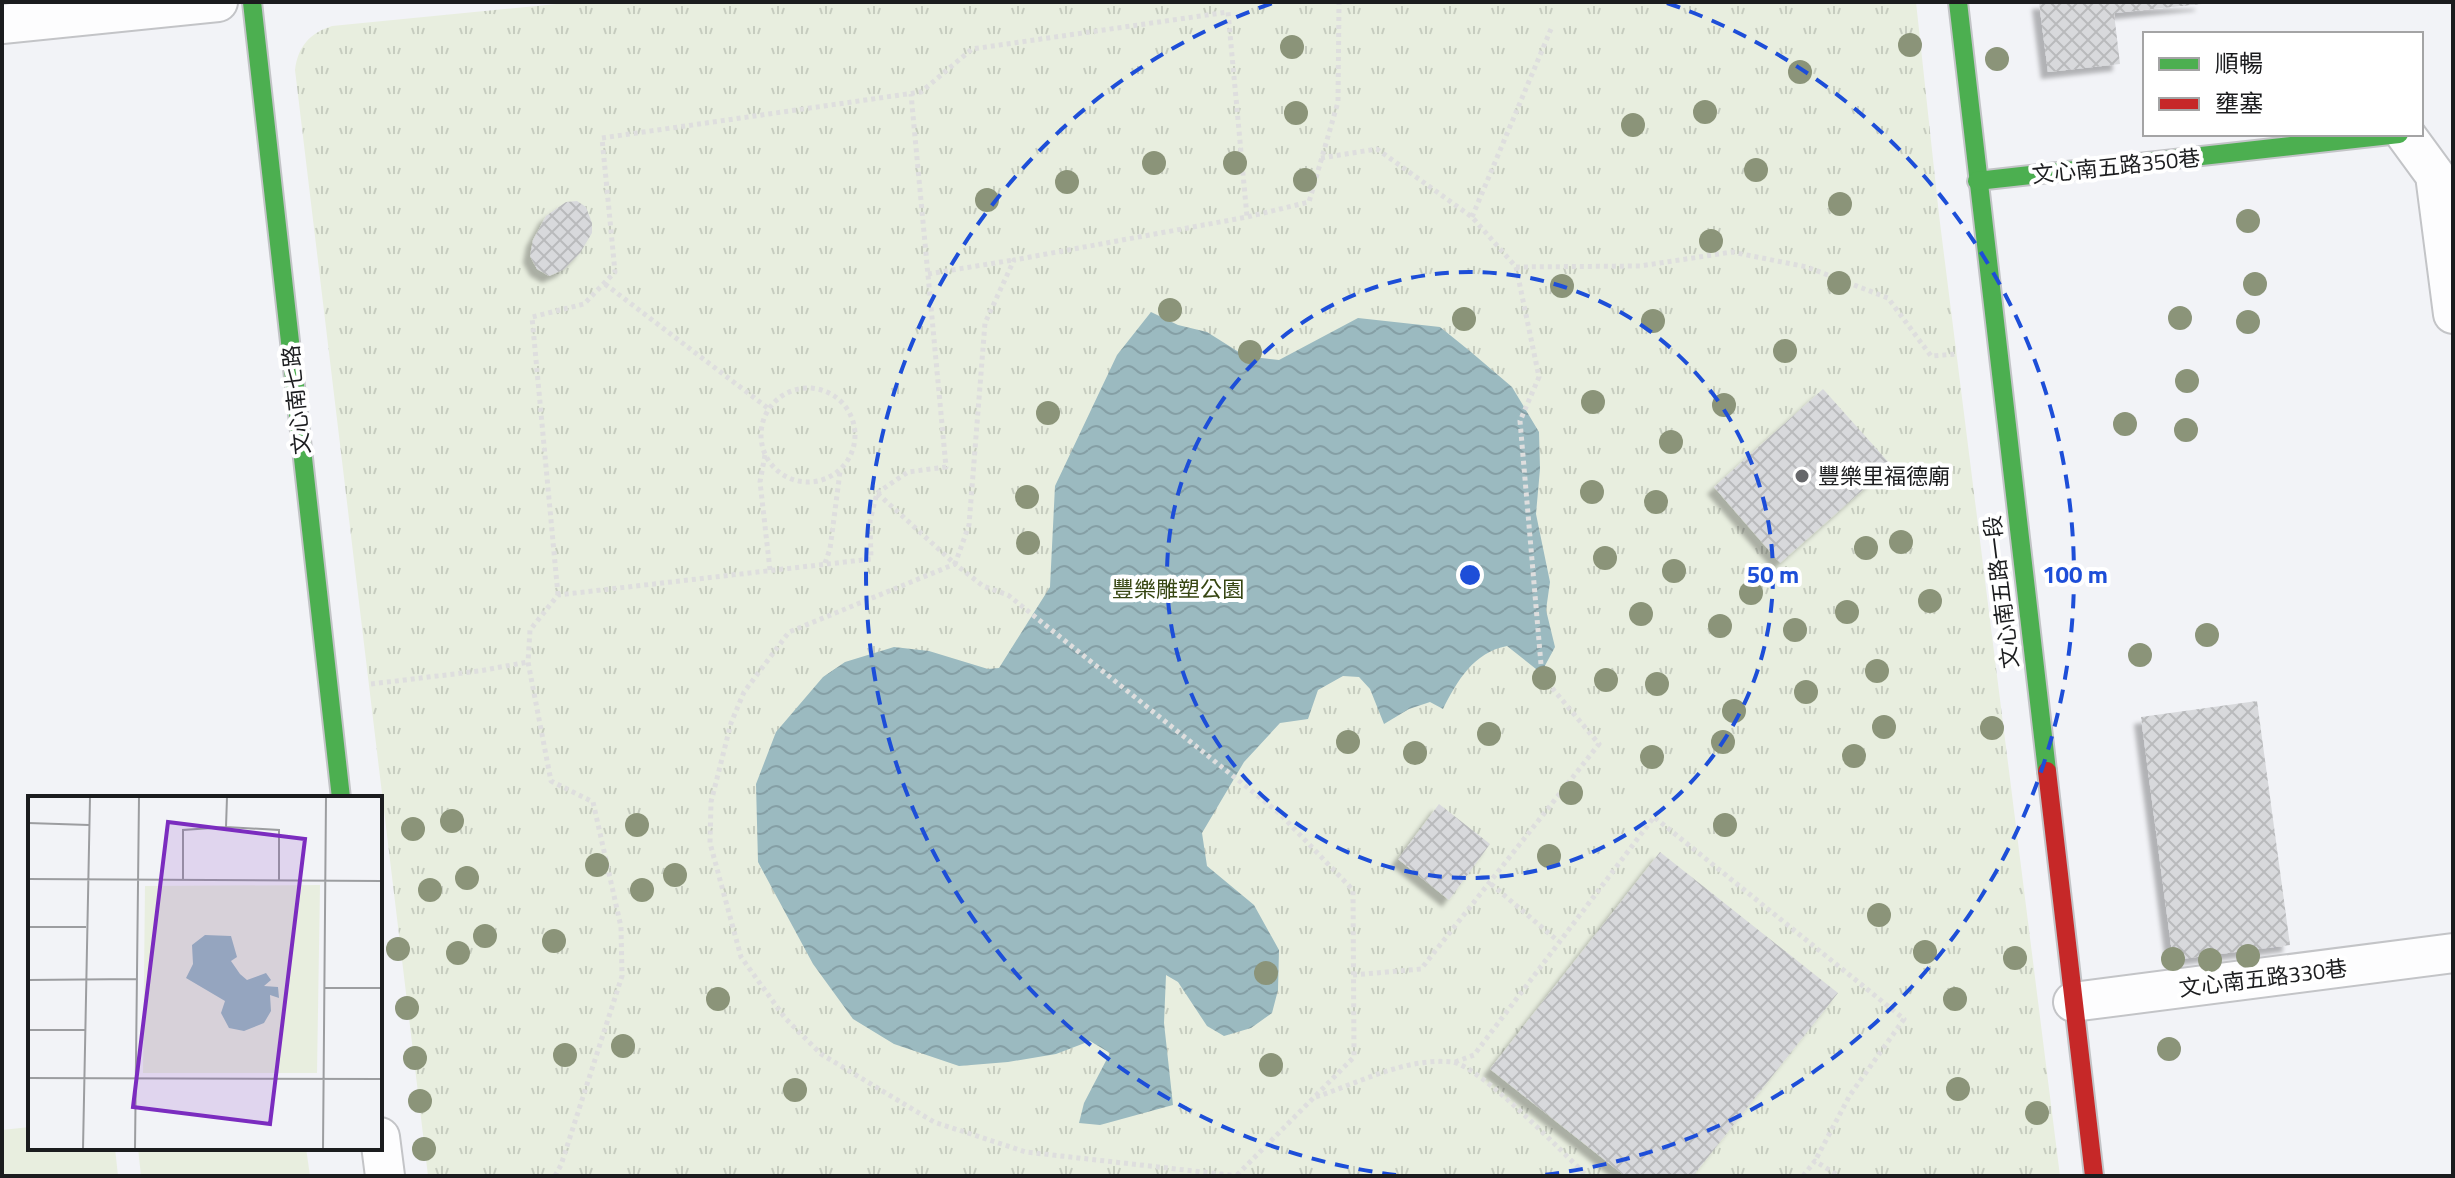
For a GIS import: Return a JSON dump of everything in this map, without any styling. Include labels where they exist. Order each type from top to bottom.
[{"type":"street","points":[[2,24],[218,2]]},
{"type":"street","name":"文心南七路","points":[[252,2],[341,796]]},
{"type":"street","name":"文心南五路一段","points":[[1958,2],[2094,1176]]},
{"type":"street","name":"文心南五路350巷","points":[[1977,181],[2381,136]]},
{"type":"street","points":[[2406,136],[2435,175],[2453,314]]},
{"type":"street","name":"文心南五路330巷","points":[[2073,1002],[2453,953]]},
{"type":"street","points":[[382,1150],[385,1176]]},
{"type":"path","points":[[928,274],[1247,217],[1309,202],[1338,102],[1339,2]]},
{"type":"path","points":[[555,1176],[622,976],[621,927],[593,802],[551,781],[528,662],[530,630],[558,595],[532,317],[584,304],[615,272],[602,138],[921,92],[972,49],[1228,12],[1247,217]]},
{"type":"path","points":[[1472,217],[1551,29]]},
{"type":"path","points":[[558,595],[871,559],[870,521],[877,493],[908,472],[946,467],[911,94]]},
{"type":"path","points":[[1321,158],[1377,149],[1472,217],[1516,267],[1539,377],[1520,421],[1542,676],[1599,744],[1421,969],[1353,975]]},
{"type":"path","points":[[1516,267],[1640,266],[1732,252],[1807,267],[1888,298],[1931,356],[1997,351]]},
{"type":"path","points":[[877,493],[955,564],[983,586],[1008,595],[1279,813],[1353,890],[1354,1057],[1238,1175],[1026,1152],[934,1122],[821,1054],[785,1018],[741,957],[710,843],[711,802],[731,723],[744,692],[789,632],[955,564],[969,525],[985,323],[1014,260]]},
{"type":"path","points":[[605,284],[769,409]]},
{"type":"path","points":[[802,388],[819,389],[832,394],[852,416],[856,431],[855,446],[850,459],[828,479],[813,483],[797,481],[782,475],[770,464],[765,454],[761,432],[769,409],[787,393],[802,388]]},
{"type":"path","points":[[765,454],[760,482],[770,570]]},
{"type":"path","points":[[825,563],[830,549],[840,471]]},
{"type":"path","points":[[329,688],[479,671],[528,662]]},
{"type":"path","points":[[1315,1097],[1416,1064],[1455,1062],[1474,1055],[1654,817],[1904,1019],[1850,1095],[1815,1161],[1803,1176]]},
{"type":"path","points":[[1491,884],[1558,941]]},
{"type":"path","points":[[1455,1062],[1486,1082],[1587,1176]]},
{"type":"path","points":[[1815,1161],[1839,1176]]},
{"type":"green space","name":"豐樂雕塑公園","points":[[577,2],[1916,2],[1939,215],[2060,1176],[428,1176],[295,70],[306,42],[317,32],[332,26]]},
{"type":"green space","points":[[28,1127],[28,1150],[115,1150],[118,1176],[2,1176],[2,1130]]},
{"type":"green space","points":[[138,1150],[306,1150],[310,1176],[141,1176]]},
{"type":"water","points":[[1151,312],[1178,325],[1207,332],[1245,356],[1279,360],[1358,318],[1440,327],[1471,352],[1512,387],[1539,432],[1536,514],[1550,582],[1546,610],[1555,647],[1541,673],[1507,646],[1485,654],[1461,678],[1443,709],[1430,702],[1409,709],[1384,724],[1370,689],[1359,677],[1343,676],[1318,690],[1308,719],[1280,723],[1244,762],[1202,833],[1207,866],[1254,905],[1279,950],[1278,990],[1272,1013],[1251,1028],[1224,1036],[1207,1026],[1178,982],[1166,975],[1164,1023],[1173,1105],[1100,1125],[1079,1123],[1084,1103],[1110,1053],[1090,1041],[1056,1054],[959,1066],[894,1044],[853,1019],[813,964],[758,862],[756,784],[776,732],[823,677],[845,662],[894,647],[929,651],[988,669],[999,668],[1050,587],[1055,486],[1117,355]]},
{"type":"building","points":[[2039,2],[2202,4],[2114,13],[2120,64],[2048,72]]},
{"type":"building","points":[[577,201],[586,207],[592,233],[580,253],[563,270],[549,276],[537,269],[530,256],[533,240],[546,216],[566,202]]},
{"type":"building","name":"豐樂里福德廟","points":[[1823,389],[1891,465],[1780,563],[1714,487]]},
{"type":"building","points":[[2257,701],[2290,945],[2173,960],[2141,717]]},
{"type":"building","points":[[1439,804],[1490,844],[1449,900],[1398,859]]},
{"type":"building","points":[[1660,852],[1838,993],[1693,1176],[1625,1176],[1490,1069]]},
{"type":"traffic: fast","points":[[252,2],[341,796]]},
{"type":"traffic: fast","points":[[1958,2],[2047,771]]},
{"type":"traffic: fast","points":[[1977,181],[2381,136]]},
{"type":"traffic: jam","points":[[2047,771],[2094,1176]]},
{"type":"place","name":"豐樂里福德廟","points":[[1802,476]]}]
